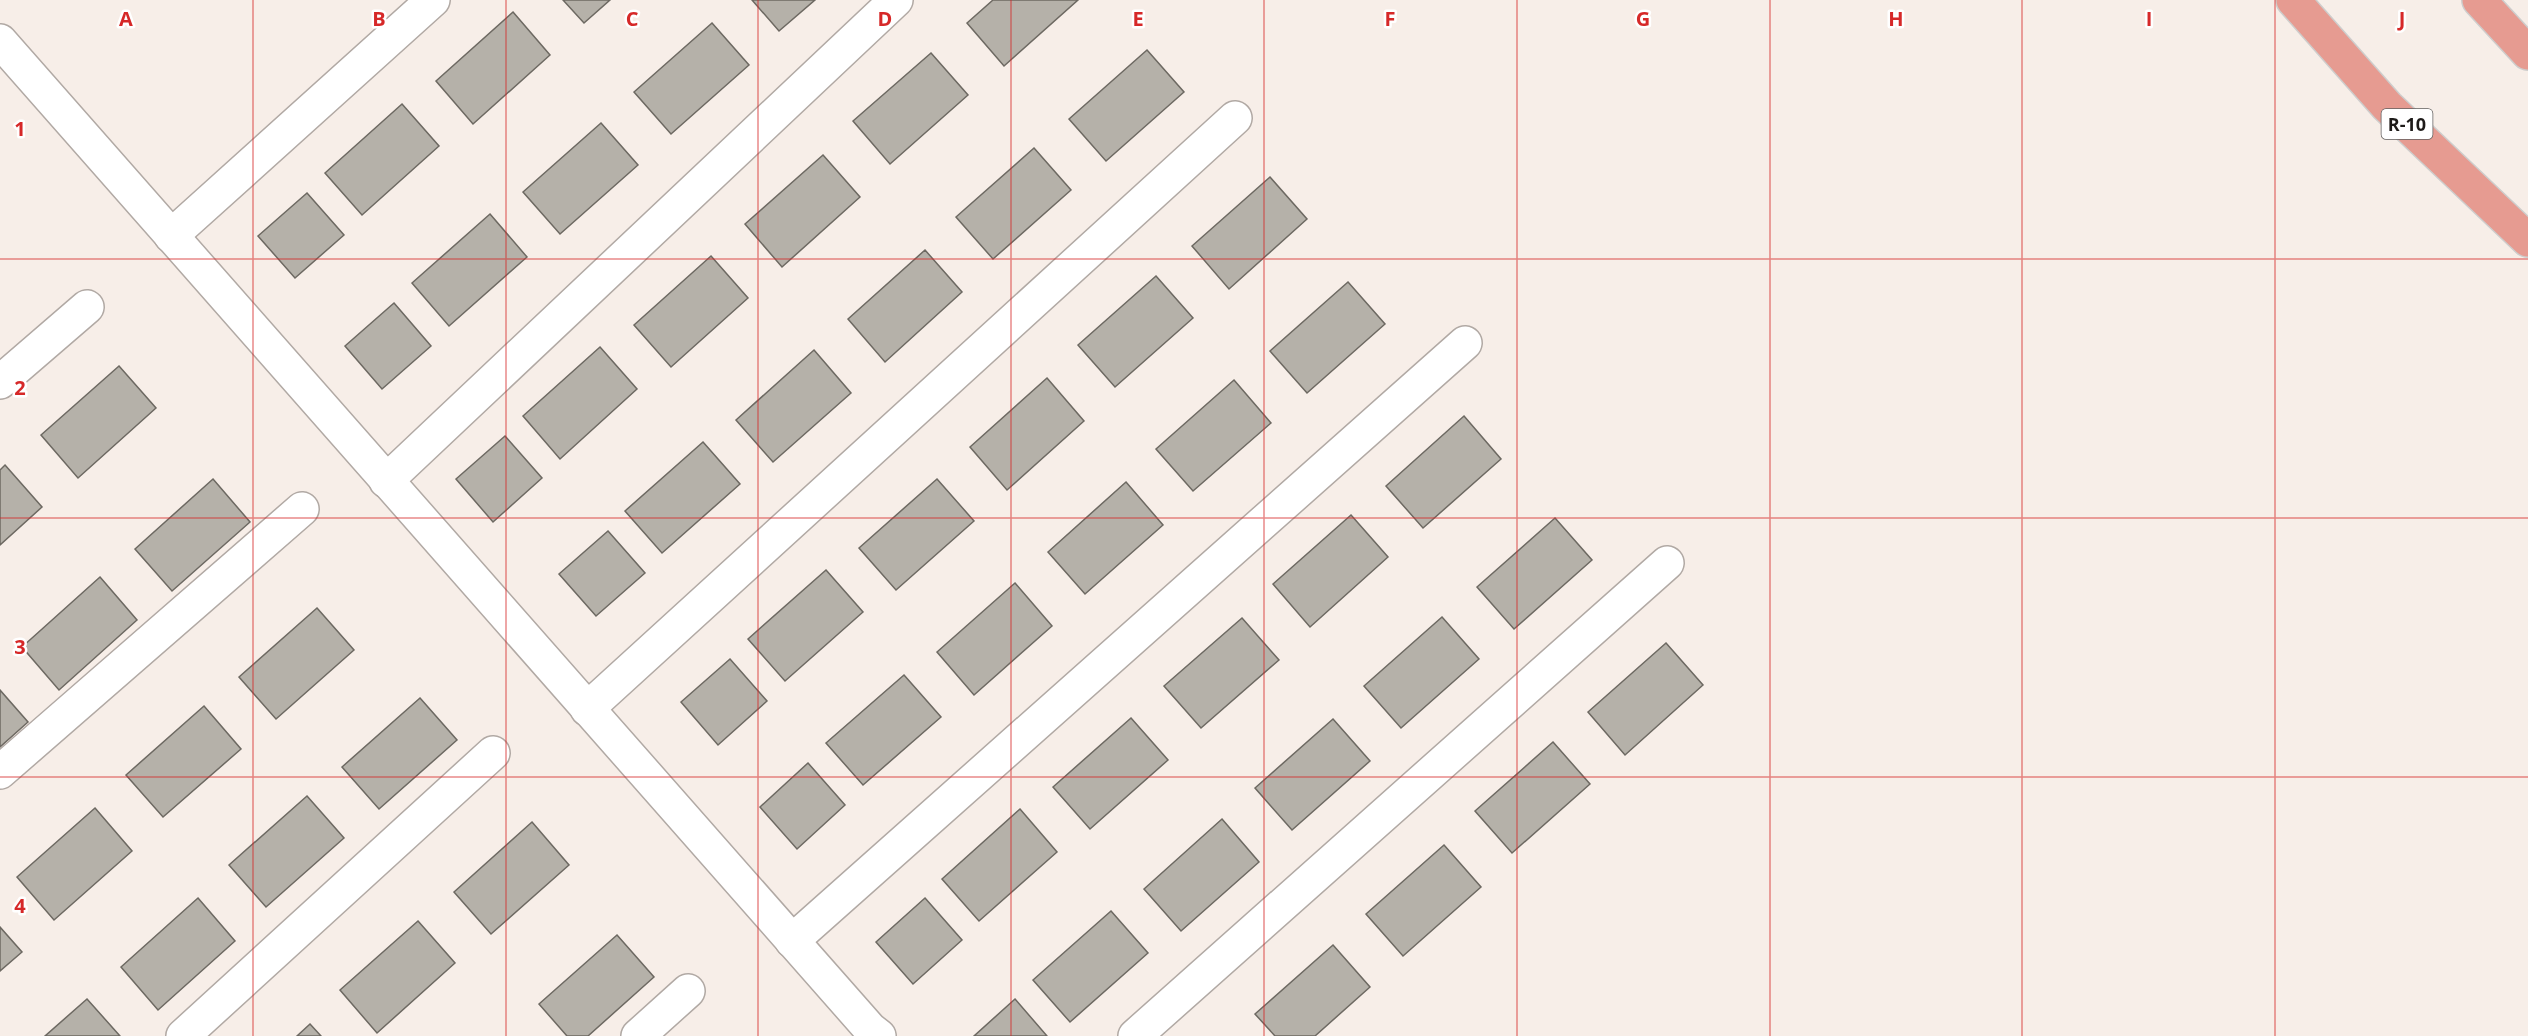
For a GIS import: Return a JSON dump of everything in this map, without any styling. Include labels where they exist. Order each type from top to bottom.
[{"type":"main road","name":"R-10","points":[[2293,0],[2387,105],[2528,240]]},
{"type":"main road","points":[[2479,0],[2528,53]]},
{"type":"street","points":[[171,236],[434,0]]},
{"type":"street","points":[[386,481],[896,0]]},
{"type":"street","points":[[0,41],[874,1034]]},
{"type":"street","points":[[587,709],[1234,118]]},
{"type":"street","points":[[0,382],[87,307]]},
{"type":"street","points":[[792,940],[1465,343]]},
{"type":"street","points":[[0,772],[302,509]]},
{"type":"street","points":[[1135,1036],[1667,563]]},
{"type":"street","points":[[183,1036],[493,753]]},
{"type":"street","points":[[638,1036],[688,991]]},
{"type":"building","points":[[563,0],[610,0],[584,23]]},
{"type":"building","points":[[752,0],[815,0],[779,31]]},
{"type":"building","points":[[993,0],[1078,0],[1004,66],[967,23]]},
{"type":"building","points":[[513,12],[550,55],[473,124],[436,81]]},
{"type":"building","points":[[712,23],[749,65],[671,134],[634,92]]},
{"type":"building","points":[[1147,50],[1184,92],[1106,161],[1069,119]]},
{"type":"building","points":[[931,53],[968,95],[890,164],[853,121]]},
{"type":"building","points":[[402,104],[439,146],[362,215],[325,173]]},
{"type":"building","points":[[601,123],[638,165],[560,234],[523,192]]},
{"type":"building","points":[[1034,148],[1071,190],[993,259],[956,217]]},
{"type":"building","points":[[823,155],[860,197],[782,267],[745,224]]},
{"type":"building","points":[[1270,177],[1307,219],[1229,289],[1192,246]]},
{"type":"building","points":[[307,193],[344,235],[295,278],[258,236]]},
{"type":"building","points":[[490,214],[527,257],[449,326],[412,283]]},
{"type":"building","points":[[925,250],[962,292],[885,362],[848,319]]},
{"type":"building","points":[[711,256],[748,298],[671,367],[634,325]]},
{"type":"building","points":[[1156,276],[1193,318],[1115,387],[1078,345]]},
{"type":"building","points":[[1348,282],[1385,324],[1307,393],[1270,351]]},
{"type":"building","points":[[394,303],[431,346],[382,389],[345,346]]},
{"type":"building","points":[[600,347],[637,389],[560,459],[523,416]]},
{"type":"building","points":[[814,350],[851,393],[773,462],[736,420]]},
{"type":"building","points":[[119,366],[156,408],[78,478],[41,435]]},
{"type":"building","points":[[1047,378],[1084,421],[1007,490],[970,447]]},
{"type":"building","points":[[1234,380],[1271,423],[1193,491],[1156,449]]},
{"type":"building","points":[[1464,416],[1501,459],[1423,528],[1386,486]]},
{"type":"building","points":[[505,436],[542,478],[493,522],[456,479]]},
{"type":"building","points":[[703,442],[740,484],[662,553],[625,511]]},
{"type":"building","points":[[5,465],[42,507],[0,545],[0,470]]},
{"type":"building","points":[[213,479],[250,522],[172,591],[135,549]]},
{"type":"building","points":[[937,479],[974,521],[896,590],[859,548]]},
{"type":"building","points":[[1126,482],[1163,525],[1085,594],[1048,552]]},
{"type":"building","points":[[1351,515],[1388,557],[1310,627],[1273,584]]},
{"type":"building","points":[[1555,518],[1592,560],[1514,629],[1477,587]]},
{"type":"building","points":[[608,531],[645,573],[596,616],[559,574]]},
{"type":"building","points":[[826,570],[863,612],[785,681],[748,639]]},
{"type":"building","points":[[100,577],[137,620],[59,690],[22,647]]},
{"type":"building","points":[[1015,583],[1052,626],[974,695],[937,652]]},
{"type":"building","points":[[317,608],[354,650],[276,719],[239,677]]},
{"type":"building","points":[[1442,617],[1479,659],[1401,728],[1364,686]]},
{"type":"building","points":[[1242,618],[1279,660],[1201,728],[1164,686]]},
{"type":"building","points":[[1666,643],[1703,685],[1625,755],[1588,712]]},
{"type":"building","points":[[730,659],[767,701],[718,745],[681,702]]},
{"type":"building","points":[[904,675],[941,717],[863,785],[826,743]]},
{"type":"building","points":[[0,690],[28,722],[0,747]]},
{"type":"building","points":[[420,698],[457,740],[379,809],[342,767]]},
{"type":"building","points":[[204,706],[241,749],[163,817],[126,775]]},
{"type":"building","points":[[1131,718],[1168,760],[1090,829],[1053,787]]},
{"type":"building","points":[[1333,719],[1370,761],[1292,830],[1255,788]]},
{"type":"building","points":[[1553,742],[1590,784],[1512,853],[1475,811]]},
{"type":"building","points":[[808,763],[845,805],[797,849],[760,807]]},
{"type":"building","points":[[307,796],[344,838],[266,907],[229,865]]},
{"type":"building","points":[[95,808],[132,851],[54,920],[17,877]]},
{"type":"building","points":[[1020,809],[1057,852],[979,921],[942,879]]},
{"type":"building","points":[[1222,819],[1259,862],[1181,931],[1144,889]]},
{"type":"building","points":[[532,822],[569,865],[491,934],[454,892]]},
{"type":"building","points":[[1444,845],[1481,887],[1403,956],[1366,914]]},
{"type":"building","points":[[198,898],[235,941],[158,1010],[121,967]]},
{"type":"building","points":[[925,898],[962,940],[913,984],[876,942]]},
{"type":"building","points":[[1111,911],[1148,953],[1070,1022],[1033,980]]},
{"type":"building","points":[[418,921],[455,963],[377,1033],[340,990]]},
{"type":"building","points":[[0,927],[22,952],[0,971]]},
{"type":"building","points":[[617,935],[654,977],[588,1036],[567,1036],[539,1004]]},
{"type":"building","points":[[1333,945],[1370,987],[1315,1036],[1275,1036],[1255,1014]]},
{"type":"building","points":[[87,999],[120,1036],[45,1036]]},
{"type":"building","points":[[1015,999],[1047,1036],[974,1036]]},
{"type":"building","points":[[310,1024],[321,1036],[297,1036]]}]
